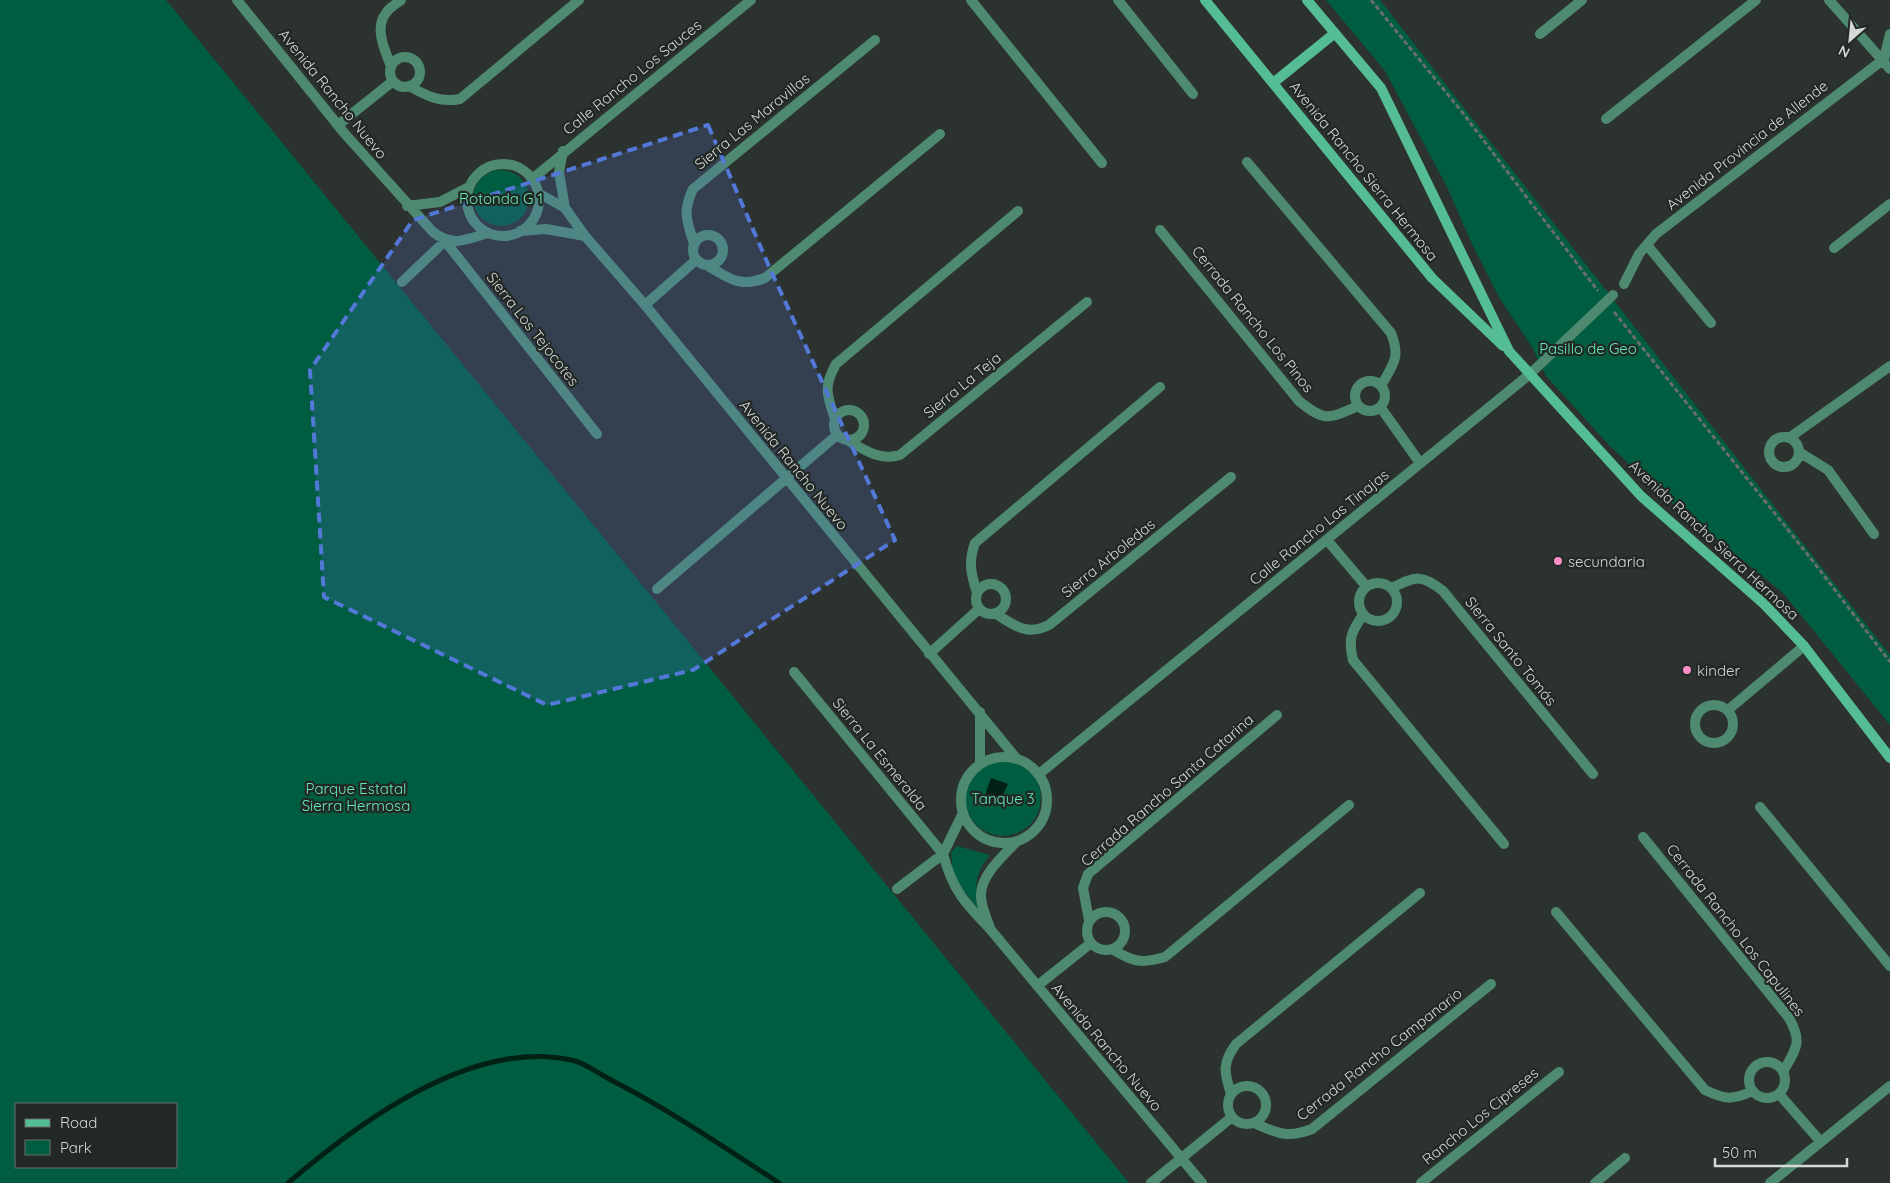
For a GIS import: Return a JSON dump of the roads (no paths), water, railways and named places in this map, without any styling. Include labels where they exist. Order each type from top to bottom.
[{"type":"street","name":"Avenida Rancho Nuevo","points":[[237,0],[338,125],[407,206],[445,241]]},
{"type":"street","points":[[391,66],[381,40],[381,29],[385,13],[401,0]]},
{"type":"street","points":[[409,86],[433,99],[447,102],[460,99],[579,0]]},
{"type":"street","name":"Calle Rancho Los Sauces","points":[[532,179],[564,151],[752,0]]},
{"type":"street","points":[[971,0],[1102,163]]},
{"type":"street","points":[[1118,0],[1193,94]]},
{"type":"street","name":"Avenida Rancho Sierra Hermosa","points":[[1205,0],[1432,278],[1509,351],[1641,496],[1764,604],[1804,646],[1890,758]]},
{"type":"street","name":"Avenida Rancho Sierra Hermosa","points":[[1307,0],[1381,88],[1509,351]]},
{"type":"street","points":[[1540,34],[1582,0]]},
{"type":"street","points":[[1606,119],[1756,0]]},
{"type":"street","points":[[1829,0],[1884,59],[1890,69]]},
{"type":"street","points":[[1273,83],[1335,32]]},
{"type":"street","points":[[1884,59],[1890,34]]},
{"type":"street","name":"Sierra Las Maravillas","points":[[696,260],[692,250],[694,244],[685,215],[686,203],[693,189],[875,40]]},
{"type":"street","points":[[408,56],[419,64],[419,78],[409,86],[404,87],[393,81],[390,71],[391,66],[395,60],[408,56]]},
{"type":"street","name":"Avenida Provincia de Allende","points":[[1624,284],[1647,244],[1656,234],[1884,59]]},
{"type":"street","points":[[338,125],[393,81]]},
{"type":"street","points":[[645,305],[696,260],[731,280],[749,284],[765,278],[940,134]]},
{"type":"street","points":[[564,151],[559,172],[565,208]]},
{"type":"street","points":[[1247,162],[1391,334],[1397,348],[1395,361],[1381,386]]},
{"type":"street","points":[[520,231],[532,222],[538,208],[538,193],[532,179],[522,170],[510,165],[498,164],[485,168],[475,176],[469,187],[467,200],[470,214],[477,225],[488,233],[505,236],[520,231],[546,229],[585,236]]},
{"type":"street","points":[[407,206],[440,202],[469,187]]},
{"type":"street","points":[[538,193],[565,208]]},
{"type":"street","points":[[1834,248],[1890,204]]},
{"type":"street","name":"Avenida Rancho Nuevo","points":[[565,208],[585,236],[645,305],[786,480],[929,654],[980,712],[1016,758]]},
{"type":"street","points":[[657,589],[837,435],[826,392],[829,377],[836,364],[1018,211]]},
{"type":"street","name":"Cerrada Rancho Los Pinos","points":[[1160,230],[1299,401],[1316,415],[1332,417],[1358,406]]},
{"type":"street","points":[[402,282],[445,241],[463,241],[488,233]]},
{"type":"street","points":[[694,244],[704,235],[717,238],[721,243],[722,256],[718,262],[706,265]]},
{"type":"street","name":"Sierra Los Tejocotes","points":[[445,241],[598,434]]},
{"type":"street","points":[[1647,244],[1711,323]]},
{"type":"street","name":"Calle Rancho Las Tinajas","points":[[1039,774],[1530,374],[1610,298]]},
{"type":"street","name":"Sierra La Teja","points":[[837,435],[872,454],[889,458],[900,455],[1087,302]]},
{"type":"street","points":[[1789,438],[1890,366]]},
{"type":"street","points":[[1373,381],[1381,386],[1385,393],[1385,401],[1381,408],[1365,411],[1358,406],[1354,397],[1356,388],[1364,382],[1373,381]]},
{"type":"street","points":[[929,654],[979,609],[976,598],[977,593],[970,571],[970,558],[975,543],[1160,387]]},
{"type":"street","points":[[1381,408],[1420,463]]},
{"type":"street","points":[[834,419],[839,414],[851,410],[862,417],[864,431],[854,440],[847,440]]},
{"type":"street","points":[[1799,452],[1793,464],[1786,466],[1774,463],[1770,457],[1771,444],[1782,437],[1794,441],[1799,452],[1828,470],[1874,534]]},
{"type":"street","name":"Sierra Arboledas","points":[[979,609],[990,614],[996,614],[1020,628],[1036,631],[1050,625],[1231,477]]},
{"type":"street","points":[[1327,540],[1366,586]]},
{"type":"street","name":"Sierra Santo Tomás","points":[[1392,588],[1412,578],[1427,579],[1443,591],[1593,774]]},
{"type":"street","points":[[1379,582],[1392,588],[1397,597],[1396,607],[1391,616],[1382,621],[1372,620],[1363,615],[1359,605],[1360,594],[1366,586],[1379,582]]},
{"type":"street","points":[[977,593],[987,584],[1000,587],[1005,592],[1006,605],[996,614]]},
{"type":"street","points":[[1363,615],[1354,628],[1349,644],[1353,660],[1504,844]]},
{"type":"street","points":[[1728,710],[1804,646]]},
{"type":"street","name":"Sierra La Esmeralda","points":[[794,672],[943,854]]},
{"type":"street","points":[[980,712],[980,764]]},
{"type":"street","name":"Cerrada Rancho Santa Catarina","points":[[1089,920],[1082,888],[1088,874],[1277,715]]},
{"type":"street","points":[[990,929],[981,894],[986,879],[994,866],[1016,842],[1031,834],[1042,822],[1048,806],[1046,789],[1039,774],[1029,764],[1016,758],[998,757],[980,764],[967,777],[961,794],[962,813],[970,828],[983,838],[999,843],[1016,842]]},
{"type":"street","points":[[1112,949],[1128,959],[1147,963],[1165,957],[1348,805]]},
{"type":"street","points":[[1760,807],[1890,966]]},
{"type":"street","points":[[897,889],[943,854],[962,813]]},
{"type":"street","name":"Cerrada Rancho Los Capulines","points":[[1643,837],[1789,1018],[1798,1034],[1795,1049],[1782,1072]]},
{"type":"street","name":"Avenida Rancho Nuevo","points":[[943,854],[949,878],[961,898],[990,929],[1202,1183]]},
{"type":"street","points":[[1231,1094],[1238,1088],[1246,1085],[1255,1087],[1262,1093],[1266,1101],[1266,1110],[1261,1118],[1254,1123],[1238,1122],[1232,1118],[1228,1110],[1231,1094],[1225,1073],[1227,1057],[1236,1044],[1420,893]]},
{"type":"street","points":[[1107,912],[1117,916],[1123,924],[1125,934],[1120,943],[1112,949],[1101,950],[1091,943],[1086,932],[1089,920],[1097,914],[1107,912]]},
{"type":"street","points":[[1556,912],[1705,1090],[1720,1098],[1734,1099],[1753,1091]]},
{"type":"street","points":[[1036,986],[1091,943]]},
{"type":"street","name":"Cerrada Rancho Campanario","points":[[1254,1123],[1277,1134],[1296,1136],[1312,1130],[1491,984]]},
{"type":"street","points":[[1766,1062],[1776,1064],[1782,1072],[1785,1079],[1784,1088],[1779,1094],[1770,1098],[1761,1097],[1753,1091],[1749,1082],[1750,1073],[1757,1065],[1766,1062]]},
{"type":"street","name":"Rancho Los Cipreses","points":[[1421,1183],[1559,1072]]},
{"type":"street","points":[[1770,1183],[1890,1086]]},
{"type":"street","points":[[1779,1094],[1821,1142]]},
{"type":"street","points":[[1150,1183],[1232,1118]]},
{"type":"street","points":[[1595,1183],[1625,1158]]},
{"type":"waterway","points":[[288,1183],[348,1135],[382,1112],[419,1091],[456,1073],[495,1062],[533,1057],[571,1060],[586,1066],[676,1116],[779,1183]]},
{"type":"place","name":"secundaria","points":[[1558,561]]},
{"type":"place","name":"kinder","points":[[1687,670]]},
{"type":"park label","name":"Rotonda G 1","points":[[501,198]]},
{"type":"park label","name":"Pasillo de Geo","points":[[1588,348]]},
{"type":"park label","name":"Parque Estatal Sierra Hermosa","points":[[356,796]]},
{"type":"park label","name":"Tanque 3","points":[[1003,798]]}]
